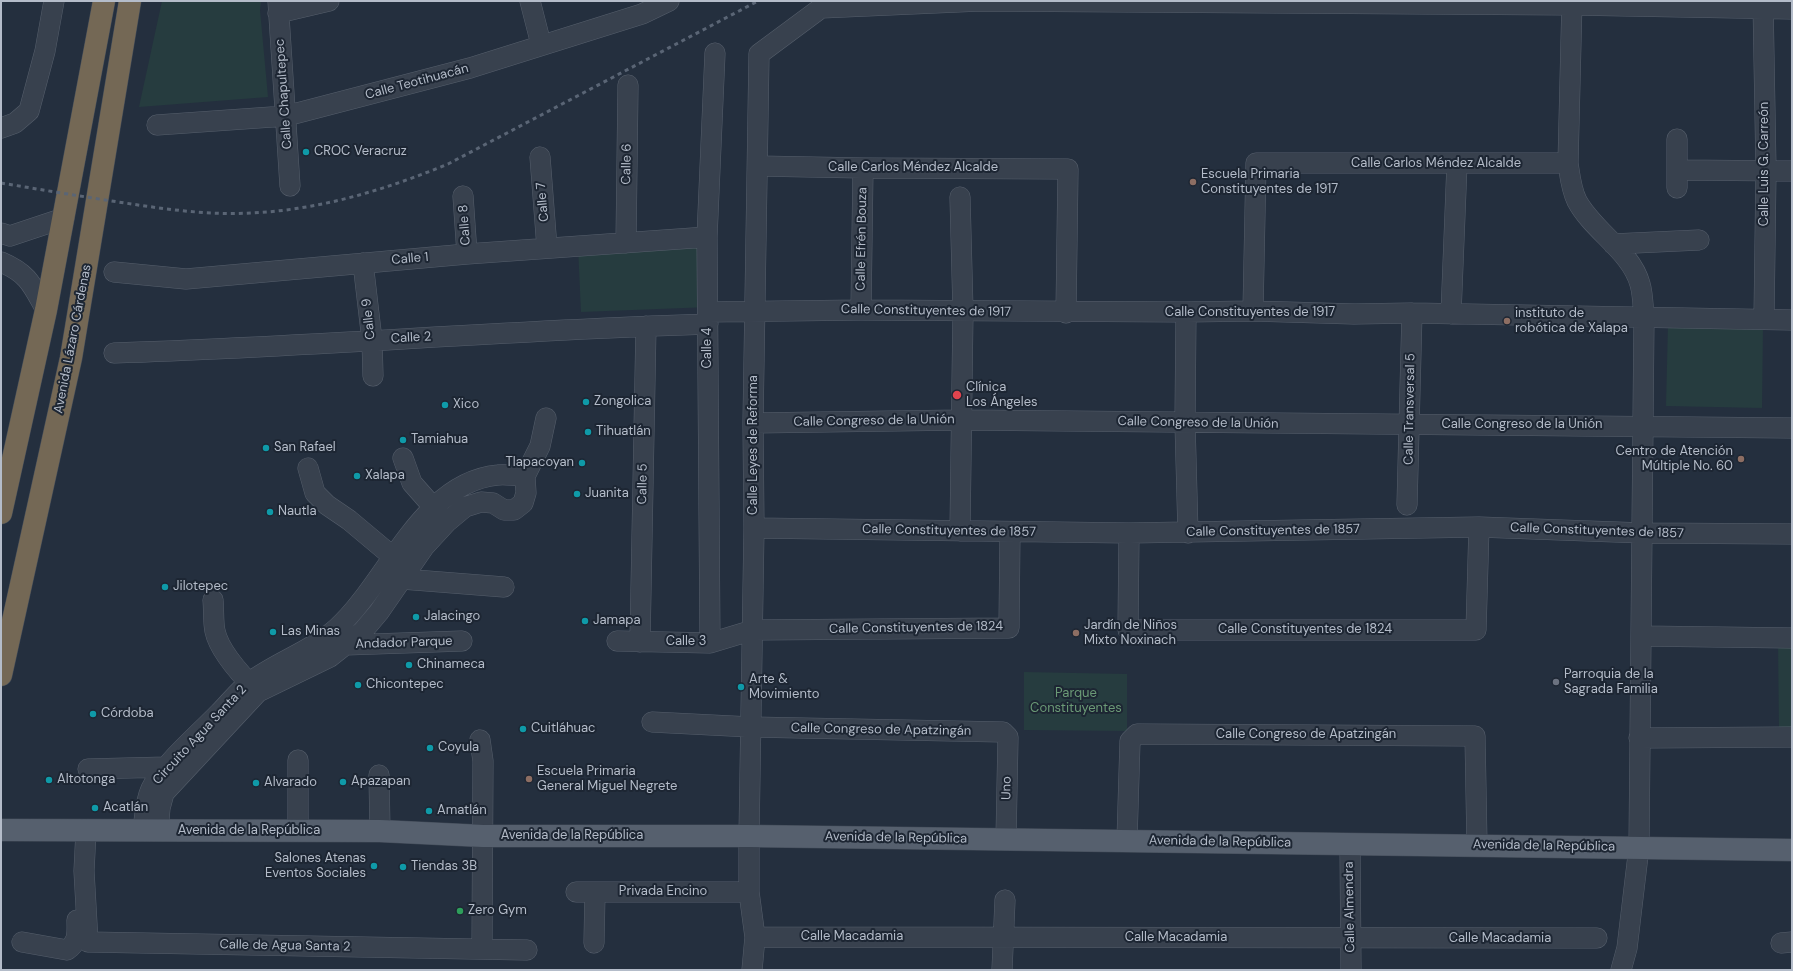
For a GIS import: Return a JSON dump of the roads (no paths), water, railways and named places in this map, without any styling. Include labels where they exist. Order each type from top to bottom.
[{"type":"highway","points":[[1,513],[46,310],[104,1]]},
{"type":"highway","name":"Avenida Lázaro Cárdenas","points":[[1,675],[71,358],[130,1]]},
{"type":"main road","name":"Avenida de la República","points":[[1,830],[380,831],[483,836],[749,836],[1006,840],[1127,840],[1350,845],[1477,845],[1792,850]]},
{"type":"street","points":[[1,128],[15,123],[28,111],[45,52],[54,1]]},
{"type":"street","points":[[278,7],[329,1]]},
{"type":"street","points":[[530,1],[541,44]]},
{"type":"street","name":"Calle Teotihuacán","points":[[157,124],[286,116],[470,68],[541,44],[642,14],[669,1]]},
{"type":"street","name":"Calle Leyes de Reforma","points":[[752,970],[755,937],[749,892],[749,836],[753,630],[753,423],[759,54],[821,8],[980,1],[1572,3]]},
{"type":"street","points":[[1621,970],[1627,948],[1639,847],[1644,317],[1640,284],[1632,266],[1588,217],[1577,201],[1571,184],[1568,163],[1572,3],[1763,5],[1792,9]]},
{"type":"street","name":"Calle Luis G. Carreón","points":[[1763,5],[1766,170],[1764,319]]},
{"type":"street","name":"Calle Chapultepec","points":[[278,7],[290,186]]},
{"type":"street","name":"Calle 4","points":[[710,643],[707,237],[715,53]]},
{"type":"street","name":"Calle 6","points":[[626,243],[628,86]]},
{"type":"street","points":[[1677,139],[1677,179],[1766,170],[1792,171]]},
{"type":"street","name":"Calle 7","points":[[540,157],[547,248]]},
{"type":"street","name":"Calle Carlos Méndez Alcalde","points":[[1253,311],[1256,164],[1568,163]]},
{"type":"street","points":[[1451,314],[1457,164]]},
{"type":"street","name":"Calle Carlos Méndez Alcalde","points":[[758,166],[1068,169],[1066,313]]},
{"type":"street","name":"Calle Efrén Bouza","points":[[861,310],[864,168]]},
{"type":"street","name":"Calle 8","points":[[463,196],[467,254]]},
{"type":"street","points":[[960,197],[963,311],[960,531]]},
{"type":"street","points":[[1,233],[10,236],[64,218]]},
{"type":"street","name":"Calle 1","points":[[114,272],[186,279],[467,254],[707,237]]},
{"type":"street","points":[[1613,244],[1699,240]]},
{"type":"street","points":[[1,262],[17,269],[30,281],[46,310]]},
{"type":"street","name":"Calle 9","points":[[363,263],[372,340],[373,376]]},
{"type":"street","name":"Calle Constituyentes de 1917","points":[[708,318],[755,311],[861,310],[1066,313],[1253,311],[1354,314],[1412,313],[1792,320]]},
{"type":"street","points":[[1186,312],[1188,533]]},
{"type":"street","name":"Calle Transversal 5","points":[[1407,505],[1412,313]]},
{"type":"street","name":"Calle 2","points":[[114,353],[236,350],[372,340],[646,326],[708,318]]},
{"type":"street","name":"Calle 5","points":[[640,642],[646,326]]},
{"type":"street","points":[[525,476],[540,446],[546,418]]},
{"type":"street","name":"Calle Congreso de la Unión","points":[[753,423],[962,420],[1410,425],[1643,425],[1792,428]]},
{"type":"street","points":[[403,458],[412,483],[447,522]]},
{"type":"street","points":[[308,468],[316,493],[327,505],[349,520],[392,556]]},
{"type":"street","name":"Circuito Agua Santa 2","points":[[151,830],[146,802],[151,788],[167,767],[254,687],[321,640],[356,609],[392,556],[433,508],[454,491],[477,480],[497,475],[525,476],[526,493],[523,503],[514,510],[504,510],[493,503],[481,502],[465,507],[447,522],[424,547],[379,612],[363,631],[330,656],[254,687],[164,793],[151,830]]},
{"type":"street","name":"Calle Constituyentes de 1857","points":[[754,528],[1188,533],[1479,527],[1643,533],[1792,534]]},
{"type":"street","name":"Calle Constituyentes de 1824","points":[[1129,533],[1128,630],[1476,630],[1479,527]]},
{"type":"street","name":"Calle Constituyentes de 1824","points":[[753,630],[1008,628],[1010,532]]},
{"type":"street","points":[[402,579],[504,587]]},
{"type":"street","points":[[213,600],[215,633],[225,652],[254,687]]},
{"type":"street","name":"Calle 3","points":[[617,641],[710,643],[753,630]]},
{"type":"street","points":[[1641,636],[1792,638]]},
{"type":"street","name":"Andador Parque","points":[[345,645],[462,641]]},
{"type":"street","name":"Calle Congreso de Apatzingán","points":[[652,722],[751,728],[1003,732],[1008,737]]},
{"type":"street","name":"Calle Congreso de Apatzingán","points":[[1127,840],[1130,741],[1137,734],[1475,736],[1477,845]]},
{"type":"street","name":"Uno","points":[[1006,840],[1008,737]]},
{"type":"street","points":[[1639,738],[1792,737]]},
{"type":"street","points":[[480,740],[482,761],[483,836],[482,949]]},
{"type":"street","points":[[298,760],[298,831]]},
{"type":"street","points":[[88,769],[167,767]]},
{"type":"street","points":[[380,775],[380,831]]},
{"type":"street","points":[[22,942],[68,950],[74,946],[77,940],[78,896],[84,871],[86,831]]},
{"type":"street","name":"Calle Almendra","points":[[1350,845],[1351,970]]},
{"type":"street","name":"Calle de Agua Santa 2","points":[[84,871],[88,942],[526,950]]},
{"type":"street","name":"Privada Encino","points":[[594,943],[586,892],[749,892]]},
{"type":"street","points":[[1002,970],[1005,900]]},
{"type":"street","name":"Calle Macadamia","points":[[755,937],[1350,939],[1597,938]]},
{"type":"railway","points":[[1,183],[145,206],[211,213],[251,213],[276,211],[327,203],[376,190],[448,164],[758,1]]},
{"type":"place","name":"CROC Veracruz","points":[[306,152]]},
{"type":"place","name":"Escuela Primaria Constituyentes de 1917","points":[[1193,182]]},
{"type":"place","name":"instituto de robótica de Xalapa","points":[[1507,321]]},
{"type":"place","name":"Clínica Los Ángeles","points":[[957,395]]},
{"type":"place","name":"Zongolica","points":[[586,402]]},
{"type":"place","name":"Xico","points":[[445,405]]},
{"type":"place","name":"Tihuatlán","points":[[588,432]]},
{"type":"place","name":"Tamiahua","points":[[403,440]]},
{"type":"place","name":"San Rafael","points":[[266,448]]},
{"type":"place","name":"Centro de Atención Múltiple No. 60","points":[[1741,459]]},
{"type":"place","name":"Tlapacoyan","points":[[582,463]]},
{"type":"place","name":"Xalapa","points":[[357,476]]},
{"type":"place","name":"Juanita","points":[[577,494]]},
{"type":"place","name":"Nautla","points":[[270,512]]},
{"type":"place","name":"Jilotepec","points":[[165,587]]},
{"type":"place","name":"Jalacingo","points":[[416,617]]},
{"type":"place","name":"Jamapa","points":[[585,621]]},
{"type":"place","name":"Las Minas","points":[[273,632]]},
{"type":"place","name":"Jardín de Niños Mixto Noxinach","points":[[1076,633]]},
{"type":"place","name":"Chinameca","points":[[409,665]]},
{"type":"place","name":"Parroquia de la Sagrada Familia","points":[[1556,682]]},
{"type":"place","name":"Chicontepec","points":[[358,685]]},
{"type":"place","name":"Arte & Movimiento","points":[[741,687]]},
{"type":"place","name":"Córdoba","points":[[93,714]]},
{"type":"place","name":"Cuitláhuac","points":[[523,729]]},
{"type":"place","name":"Coyula","points":[[430,748]]},
{"type":"place","name":"Escuela Primaria General Miguel Negrete","points":[[529,779]]},
{"type":"place","name":"Altotonga","points":[[49,780]]},
{"type":"place","name":"Apazapan","points":[[343,782]]},
{"type":"place","name":"Alvarado","points":[[256,783]]},
{"type":"place","name":"Acatlán","points":[[95,808]]},
{"type":"place","name":"Amatlán","points":[[429,811]]},
{"type":"place","name":"Salones Atenas Eventos Sociales","points":[[374,866]]},
{"type":"place","name":"Tiendas 3B","points":[[403,867]]},
{"type":"place","name":"Zero Gym","points":[[460,911]]},
{"type":"park label","name":"Parque Constituyentes","points":[[1076,702]]}]
